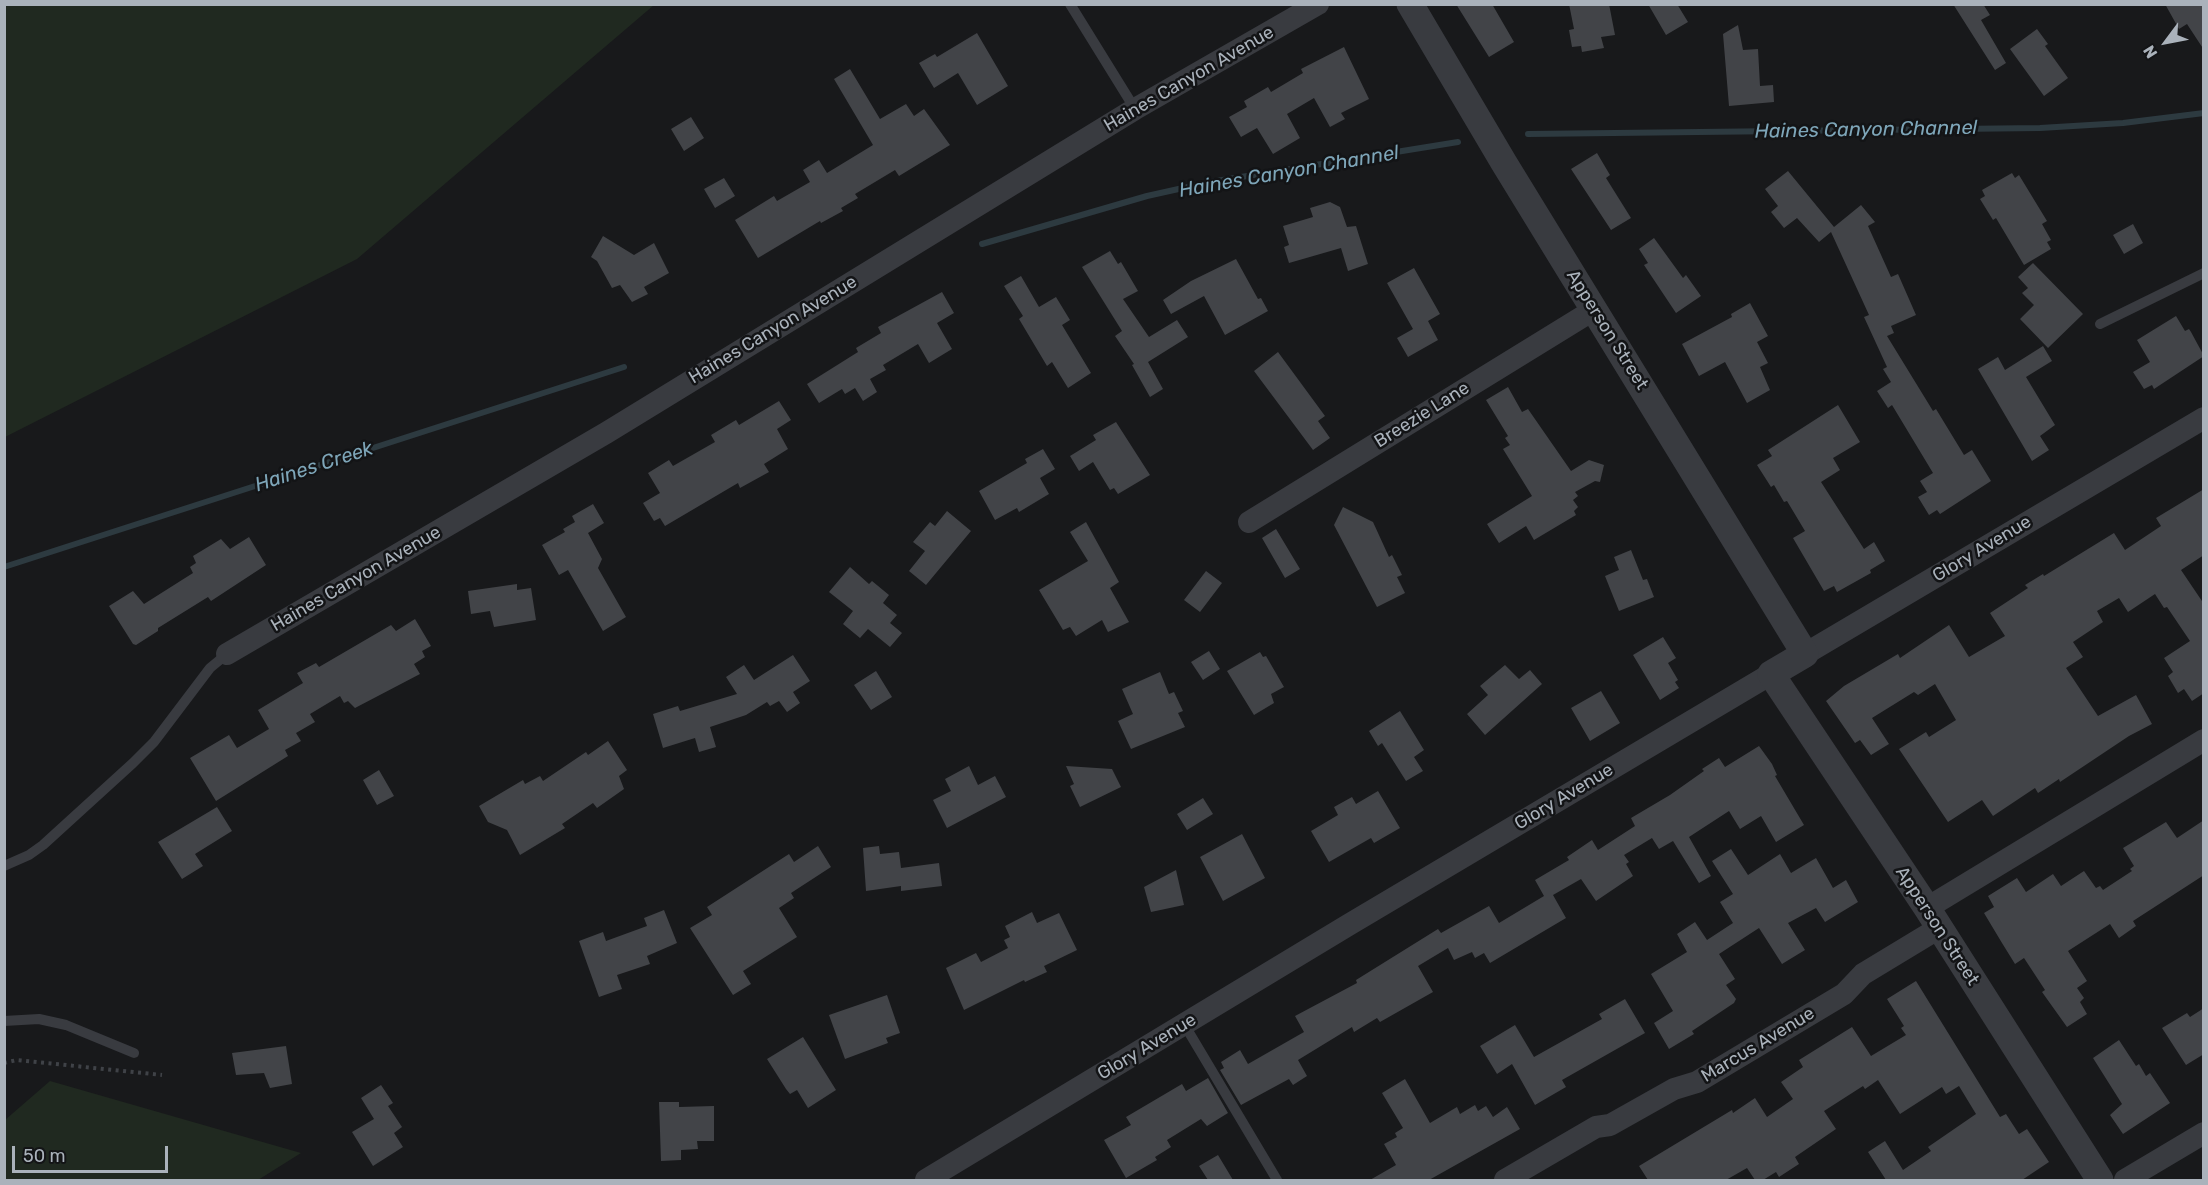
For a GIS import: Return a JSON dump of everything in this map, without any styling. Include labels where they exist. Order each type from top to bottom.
[{"type":"street","name":"Haines Canyon Avenue","points":[[227,654],[606,433],[1136,109],[1318,4]]},
{"type":"street","name":"Apperson Street","points":[[1410,4],[1504,163],[1805,654]]},
{"type":"street","name":"Breezie Lane","points":[[1249,522],[1595,309]]},
{"type":"street","name":"Glory Avenue","points":[[926,1180],[1771,674],[2204,418]]},
{"type":"street","name":"Apperson Street","points":[[1771,674],[1933,918],[2100,1180]]},
{"type":"street","name":"Marcus Avenue","points":[[1505,1180],[1596,1127],[1610,1125],[1674,1089],[1697,1082],[1844,993],[1863,974],[1933,918],[2204,740]]},
{"type":"street","points":[[2125,1180],[2204,1133]]},
{"type":"lane","points":[[1070,4],[1136,109]]},
{"type":"lane","points":[[2100,324],[2204,273]]},
{"type":"lane","points":[[4,866],[29,855],[44,845],[133,762],[154,742],[210,668],[227,654]]},
{"type":"lane","points":[[4,1021],[39,1019],[66,1025],[134,1053]]},
{"type":"lane","points":[[1184,1024],[1277,1180]]},
{"type":"path","points":[[4,1063],[17,1060],[162,1076]]},
{"type":"shaded area","points":[[5,4],[654,5],[357,259],[5,437]]},
{"type":"shaded area","points":[[50,1081],[301,1153],[258,1180],[5,1180],[5,1120]]},
{"type":"building","points":[[1456,4],[1492,4],[1514,42],[1489,57]]},
{"type":"building","points":[[1569,4],[1609,4],[1615,35],[1601,37],[1604,48],[1582,52],[1581,46],[1572,47],[1569,30],[1574,29]]},
{"type":"building","points":[[1648,4],[1677,4],[1688,22],[1666,35]]},
{"type":"building","points":[[1953,4],[1983,4],[1990,15],[1981,20],[2006,63],[1995,70]]},
{"type":"building","points":[[2165,4],[2204,4],[2204,50],[2187,24],[2179,29]]},
{"type":"building","points":[[1738,25],[1743,50],[1758,49],[1760,86],[1773,85],[1774,102],[1729,106],[1723,34]]},
{"type":"building","points":[[2037,29],[2048,44],[2045,46],[2068,78],[2044,96],[2010,49]]},
{"type":"building","points":[[977,33],[1008,86],[977,105],[958,73],[934,88],[919,63],[935,54],[937,57]]},
{"type":"building","points":[[1344,47],[1369,99],[1341,113],[1345,119],[1330,127],[1314,98],[1287,114],[1300,138],[1273,154],[1257,128],[1241,137],[1229,117],[1247,107],[1244,101],[1268,87],[1271,92],[1303,73],[1301,69]]},
{"type":"building","points":[[850,69],[880,119],[906,104],[914,116],[924,109],[950,145],[899,176],[895,170],[855,194],[858,198],[841,208],[843,211],[821,223],[820,221],[758,258],[735,220],[774,196],[777,201],[810,182],[803,170],[819,160],[827,173],[873,145],[834,79]]},
{"type":"building","points":[[691,117],[704,138],[684,151],[671,129]]},
{"type":"building","points":[[1597,153],[1610,175],[1606,178],[1631,218],[1611,230],[1571,169]]},
{"type":"building","points":[[1788,171],[1834,227],[1861,205],[1875,222],[1868,226],[1891,277],[1898,274],[1916,315],[1891,326],[1894,333],[1887,336],[1933,411],[1936,409],[1964,455],[1972,450],[1991,481],[1940,514],[1937,510],[1929,515],[1918,497],[1927,492],[1920,481],[1933,473],[1892,405],[1888,408],[1877,391],[1891,382],[1883,369],[1887,367],[1864,317],[1869,315],[1831,232],[1819,242],[1797,218],[1784,228],[1771,212],[1778,206],[1765,189]]},
{"type":"building","points":[[2012,173],[2015,178],[2019,175],[2047,221],[2042,224],[2051,240],[2047,242],[2051,249],[2024,265],[1996,218],[1993,220],[1980,199],[1985,196],[1982,190]]},
{"type":"building","points":[[724,178],[735,196],[715,208],[704,189]]},
{"type":"building","points":[[1330,202],[1340,207],[1347,227],[1356,226],[1368,264],[1348,271],[1341,248],[1289,263],[1284,247],[1289,245],[1283,226],[1313,217],[1310,208]]},
{"type":"building","points":[[2133,224],[2143,243],[2124,254],[2113,235]]},
{"type":"building","points":[[603,236],[634,255],[654,243],[669,273],[644,287],[648,294],[632,302],[620,285],[612,288],[597,261],[591,257]]},
{"type":"building","points":[[1654,238],[1683,278],[1686,275],[1701,296],[1676,313],[1644,265],[1648,263],[1639,249]]},
{"type":"building","points":[[1110,251],[1118,264],[1121,262],[1138,291],[1123,299],[1149,337],[1177,320],[1188,337],[1148,362],[1163,389],[1150,397],[1132,365],[1134,364],[1115,336],[1122,331],[1082,267]]},
{"type":"building","points":[[1236,259],[1258,299],[1261,298],[1268,311],[1225,335],[1204,296],[1171,314],[1163,300],[1191,281]]},
{"type":"building","points":[[2033,263],[2083,314],[2048,348],[2020,319],[2034,305],[2022,293],[2028,288],[2018,277]]},
{"type":"building","points":[[1414,268],[1440,314],[1428,321],[1438,340],[1408,357],[1397,338],[1413,329],[1387,283]]},
{"type":"building","points":[[1021,276],[1039,307],[1056,297],[1070,320],[1062,325],[1091,373],[1068,388],[1052,362],[1047,366],[1019,319],[1023,316],[1004,286]]},
{"type":"building","points":[[942,292],[954,313],[937,323],[952,349],[929,363],[918,344],[883,365],[886,370],[870,379],[877,392],[863,401],[855,388],[845,394],[842,389],[819,403],[807,384],[858,352],[856,348],[881,333],[878,327]]},
{"type":"building","points":[[1750,303],[1768,336],[1757,342],[1768,363],[1760,367],[1770,390],[1747,403],[1725,362],[1699,376],[1682,344],[1732,317],[1731,314]]},
{"type":"building","points":[[2176,316],[2185,331],[2189,329],[2204,356],[2154,389],[2152,385],[2144,389],[2133,372],[2150,362],[2137,340]]},
{"type":"building","points":[[2043,346],[2052,361],[2026,377],[2055,425],[2040,436],[2049,450],[2032,461],[1978,369],[1998,357],[2005,370]]},
{"type":"building","points":[[1278,352],[1325,416],[1318,421],[1330,438],[1313,450],[1254,371]]},
{"type":"building","points":[[1508,387],[1522,412],[1528,409],[1571,471],[1589,460],[1604,465],[1600,482],[1595,481],[1575,492],[1578,496],[1573,500],[1578,507],[1574,511],[1576,515],[1534,540],[1526,526],[1499,543],[1487,524],[1532,496],[1503,449],[1510,445],[1505,438],[1508,436],[1486,400]]},
{"type":"building","points":[[779,401],[791,420],[777,429],[788,449],[764,464],[769,472],[740,488],[738,483],[665,526],[660,518],[654,521],[643,503],[660,493],[648,473],[669,460],[673,466],[715,442],[711,435],[736,420],[739,425]]},
{"type":"building","points":[[1838,405],[1860,442],[1833,458],[1840,470],[1821,482],[1864,549],[1874,542],[1885,561],[1870,570],[1871,573],[1837,592],[1834,586],[1824,591],[1793,538],[1805,531],[1787,501],[1784,502],[1774,485],[1771,487],[1757,465],[1772,456],[1768,450]]},
{"type":"building","points":[[1116,422],[1150,475],[1118,494],[1114,488],[1110,490],[1093,462],[1079,471],[1070,456],[1096,440],[1093,435]]},
{"type":"building","points":[[1043,449],[1055,469],[1040,478],[1049,494],[1019,512],[1017,508],[995,520],[979,491],[1027,463],[1025,459]]},
{"type":"building","points":[[2204,489],[2204,555],[2181,570],[2204,604],[2204,693],[2192,701],[2184,689],[2178,693],[2168,676],[2173,672],[2164,658],[2190,641],[2167,607],[2164,608],[2155,594],[2128,612],[2119,598],[2097,611],[2103,622],[2073,642],[2083,657],[2066,668],[2098,716],[2136,695],[2152,724],[2129,736],[2060,782],[2059,779],[2038,793],[2035,788],[1993,816],[1982,800],[1948,822],[1899,749],[1926,732],[1929,737],[1956,720],[1935,684],[1918,695],[1914,692],[1872,718],[1889,744],[1871,755],[1860,740],[1855,743],[1826,701],[1844,686],[1898,654],[1900,658],[1949,625],[1969,657],[2005,636],[1990,613],[2028,588],[2025,585],[2043,574],[2044,576],[2114,533],[2125,550],[2161,526],[2156,518]]},
{"type":"building","points":[[593,504],[604,523],[588,533],[602,559],[598,568],[626,617],[603,631],[568,570],[559,575],[542,545],[565,532],[563,529],[575,522],[572,516]]},
{"type":"building","points":[[1343,507],[1373,522],[1389,557],[1392,555],[1402,575],[1397,577],[1405,593],[1377,607],[1334,525]]},
{"type":"building","points":[[947,511],[971,531],[926,585],[909,571],[925,551],[913,542],[930,522],[935,526]]},
{"type":"building","points":[[1086,522],[1119,582],[1110,588],[1129,622],[1108,632],[1102,620],[1076,636],[1070,627],[1063,630],[1039,590],[1088,561],[1070,532]]},
{"type":"building","points":[[1276,529],[1300,569],[1285,578],[1262,538]]},
{"type":"building","points":[[249,537],[266,565],[211,601],[208,597],[158,628],[158,631],[136,645],[133,644],[109,606],[133,591],[144,604],[193,573],[190,567],[196,563],[193,556],[221,539],[230,549]]},
{"type":"building","points":[[1631,550],[1643,580],[1647,579],[1654,597],[1619,611],[1605,576],[1619,570],[1614,557]]},
{"type":"building","points":[[850,567],[869,584],[872,581],[889,595],[883,603],[897,615],[890,623],[902,633],[890,647],[868,629],[860,638],[843,624],[853,611],[829,592]]},
{"type":"building","points":[[1206,571],[1222,583],[1200,612],[1184,600]]},
{"type":"building","points":[[517,584],[517,590],[531,588],[536,620],[494,627],[490,611],[471,614],[468,591]]},
{"type":"building","points":[[415,619],[431,646],[422,651],[425,657],[414,664],[420,674],[355,708],[348,701],[344,703],[340,696],[310,714],[315,722],[296,733],[301,741],[285,750],[288,756],[216,801],[190,758],[229,735],[237,748],[269,729],[258,710],[303,683],[297,673],[316,663],[319,667],[391,625],[396,631]]},
{"type":"building","points":[[1663,637],[1676,658],[1668,663],[1678,680],[1675,682],[1679,688],[1660,700],[1633,655]]},
{"type":"building","points":[[1209,651],[1220,669],[1203,680],[1191,662]]},
{"type":"building","points":[[1260,652],[1263,657],[1266,656],[1284,687],[1271,694],[1274,703],[1254,715],[1227,671]]},
{"type":"building","points":[[793,655],[810,681],[793,692],[800,703],[787,712],[779,701],[770,706],[767,702],[746,715],[710,727],[716,747],[699,752],[695,738],[663,748],[653,714],[678,706],[680,711],[737,694],[726,677],[744,665],[754,680]]},
{"type":"building","points":[[1505,665],[1519,679],[1530,670],[1542,684],[1485,735],[1467,714],[1488,695],[1480,686]]},
{"type":"building","points":[[876,671],[892,697],[871,710],[854,685]]},
{"type":"building","points":[[1160,672],[1169,694],[1174,692],[1183,711],[1178,713],[1185,727],[1131,749],[1118,721],[1133,714],[1122,689]]},
{"type":"building","points":[[1601,691],[1620,723],[1590,741],[1571,708]]},
{"type":"building","points":[[1400,711],[1424,750],[1414,757],[1423,771],[1406,781],[1382,743],[1378,746],[1369,731]]},
{"type":"building","points":[[608,741],[627,770],[619,776],[624,789],[597,808],[593,803],[562,824],[565,828],[520,855],[507,830],[488,822],[479,806],[523,780],[525,784],[540,776],[543,781],[586,752],[588,755]]},
{"type":"building","points":[[1759,746],[1772,764],[1777,775],[1775,776],[1804,825],[1776,842],[1761,816],[1740,829],[1729,811],[1689,837],[1711,876],[1699,883],[1673,841],[1659,849],[1652,838],[1624,855],[1629,862],[1626,864],[1633,876],[1596,901],[1581,879],[1553,895],[1566,918],[1490,963],[1484,953],[1475,958],[1472,952],[1454,960],[1448,948],[1418,966],[1433,992],[1380,1022],[1377,1018],[1354,1032],[1352,1027],[1298,1060],[1307,1076],[1293,1085],[1289,1079],[1241,1105],[1220,1070],[1224,1068],[1221,1062],[1240,1050],[1248,1064],[1304,1032],[1295,1016],[1357,983],[1356,980],[1438,929],[1441,933],[1489,906],[1499,923],[1544,896],[1535,880],[1569,860],[1567,857],[1592,840],[1598,850],[1635,826],[1631,818],[1670,795],[1719,758],[1725,767]]},
{"type":"building","points":[[969,766],[978,785],[995,776],[1006,797],[947,828],[933,800],[951,791],[945,779]]},
{"type":"building","points":[[1066,766],[1112,769],[1121,787],[1080,807],[1070,786],[1074,784]]},
{"type":"building","points":[[379,770],[394,796],[377,805],[363,780]]},
{"type":"building","points":[[1378,791],[1400,828],[1374,843],[1371,838],[1329,862],[1311,831],[1338,815],[1334,807],[1352,797],[1356,804]]},
{"type":"building","points":[[1203,798],[1213,814],[1187,830],[1177,814]]},
{"type":"building","points":[[217,807],[232,831],[195,854],[203,866],[182,879],[158,842]]},
{"type":"building","points":[[2204,820],[2204,875],[2133,921],[2136,926],[2119,938],[2110,924],[2068,951],[2087,981],[2077,988],[2084,998],[2080,1002],[2087,1014],[2067,1027],[2042,992],[2045,990],[2024,958],[2015,964],[2002,943],[1984,913],[1994,907],[1988,896],[2017,878],[2026,892],[2053,874],[2061,886],[2084,871],[2096,888],[2100,886],[2103,890],[2132,871],[2130,869],[2134,866],[2123,848],[2166,822],[2177,838]]},
{"type":"building","points":[[1242,834],[1265,878],[1223,901],[1200,857]]},
{"type":"building","points":[[818,846],[831,867],[791,893],[794,898],[779,908],[797,937],[743,971],[751,984],[733,995],[690,928],[712,915],[707,907],[789,854],[794,862]]},
{"type":"building","points":[[879,846],[880,854],[899,852],[901,868],[939,863],[942,886],[901,891],[901,886],[866,891],[863,848]]},
{"type":"building","points":[[1731,849],[1748,875],[1780,854],[1791,873],[1816,858],[1833,888],[1846,880],[1858,902],[1825,922],[1816,908],[1788,923],[1805,950],[1782,964],[1759,928],[1719,954],[1735,979],[1726,985],[1736,999],[1734,1003],[1692,1031],[1694,1034],[1669,1049],[1654,1023],[1673,1011],[1651,974],[1687,952],[1677,934],[1695,922],[1707,940],[1733,923],[1720,902],[1733,894],[1712,861]]},
{"type":"building","points":[[1176,870],[1184,905],[1151,912],[1144,887]]},
{"type":"building","points":[[664,910],[677,943],[647,956],[650,964],[617,975],[622,989],[599,997],[579,941],[603,932],[606,941],[647,926],[644,918]]},
{"type":"building","points":[[1032,912],[1037,923],[1059,913],[1077,950],[1044,966],[1047,972],[1025,982],[1024,980],[964,1010],[946,968],[976,953],[981,962],[1008,948],[1004,940],[1010,937],[1005,926]]},
{"type":"building","points":[[1916,981],[2000,1117],[2006,1114],[2019,1134],[2027,1129],[2049,1162],[2022,1180],[1886,1180],[1868,1152],[1885,1141],[1903,1170],[1931,1151],[1928,1147],[1976,1114],[1959,1086],[1946,1094],[1942,1087],[1900,1114],[1878,1080],[1865,1089],[1863,1086],[1824,1111],[1836,1129],[1795,1157],[1799,1164],[1779,1177],[1776,1172],[1763,1180],[1755,1180],[1747,1168],[1726,1180],[1648,1180],[1639,1166],[1732,1110],[1733,1113],[1755,1098],[1767,1117],[1793,1099],[1781,1082],[1803,1067],[1799,1060],[1852,1027],[1871,1056],[1906,1035],[1901,1028],[1904,1026],[1887,999]]},
{"type":"building","points":[[887,995],[900,1033],[886,1038],[888,1043],[845,1059],[829,1015]]},
{"type":"building","points":[[1625,999],[1645,1033],[1562,1080],[1566,1087],[1535,1105],[1512,1064],[1497,1074],[1480,1046],[1515,1025],[1534,1057],[1602,1019],[1599,1014]]},
{"type":"building","points":[[2204,1008],[2204,1054],[2186,1065],[2162,1028],[2187,1013],[2190,1017]]},
{"type":"building","points":[[803,1037],[836,1090],[808,1108],[797,1090],[790,1094],[767,1059]]},
{"type":"building","points":[[2119,1040],[2136,1066],[2139,1064],[2146,1076],[2150,1073],[2170,1103],[2123,1134],[2110,1115],[2122,1104],[2093,1058]]},
{"type":"building","points":[[286,1046],[292,1084],[270,1088],[264,1073],[236,1075],[232,1053]]},
{"type":"building","points":[[1208,1078],[1228,1113],[1207,1126],[1201,1119],[1167,1140],[1171,1147],[1155,1157],[1157,1160],[1126,1178],[1104,1140],[1131,1125],[1126,1117],[1182,1084],[1186,1091]]},
{"type":"building","points":[[1405,1079],[1430,1123],[1457,1107],[1460,1114],[1475,1105],[1478,1111],[1486,1106],[1493,1117],[1507,1107],[1520,1129],[1429,1180],[1370,1180],[1396,1165],[1384,1144],[1397,1137],[1395,1133],[1403,1128],[1382,1093]]},
{"type":"building","points":[[381,1085],[393,1103],[388,1106],[402,1127],[394,1133],[403,1147],[373,1166],[352,1132],[374,1119],[361,1098]]},
{"type":"building","points":[[659,1102],[679,1102],[679,1107],[714,1106],[714,1141],[697,1141],[698,1149],[681,1150],[681,1160],[661,1161]]},
{"type":"building","points":[[1218,1155],[1233,1180],[1208,1180],[1199,1166]]},
{"type":"waterway","name":"Haines Canyon Channel","points":[[1528,134],[2040,128],[2123,123],[2204,113]]},
{"type":"waterway","name":"Haines Canyon Channel","points":[[982,244],[1147,196],[1210,182],[1458,142]]},
{"type":"waterway","name":"Haines Creek","points":[[4,567],[624,367]]}]
